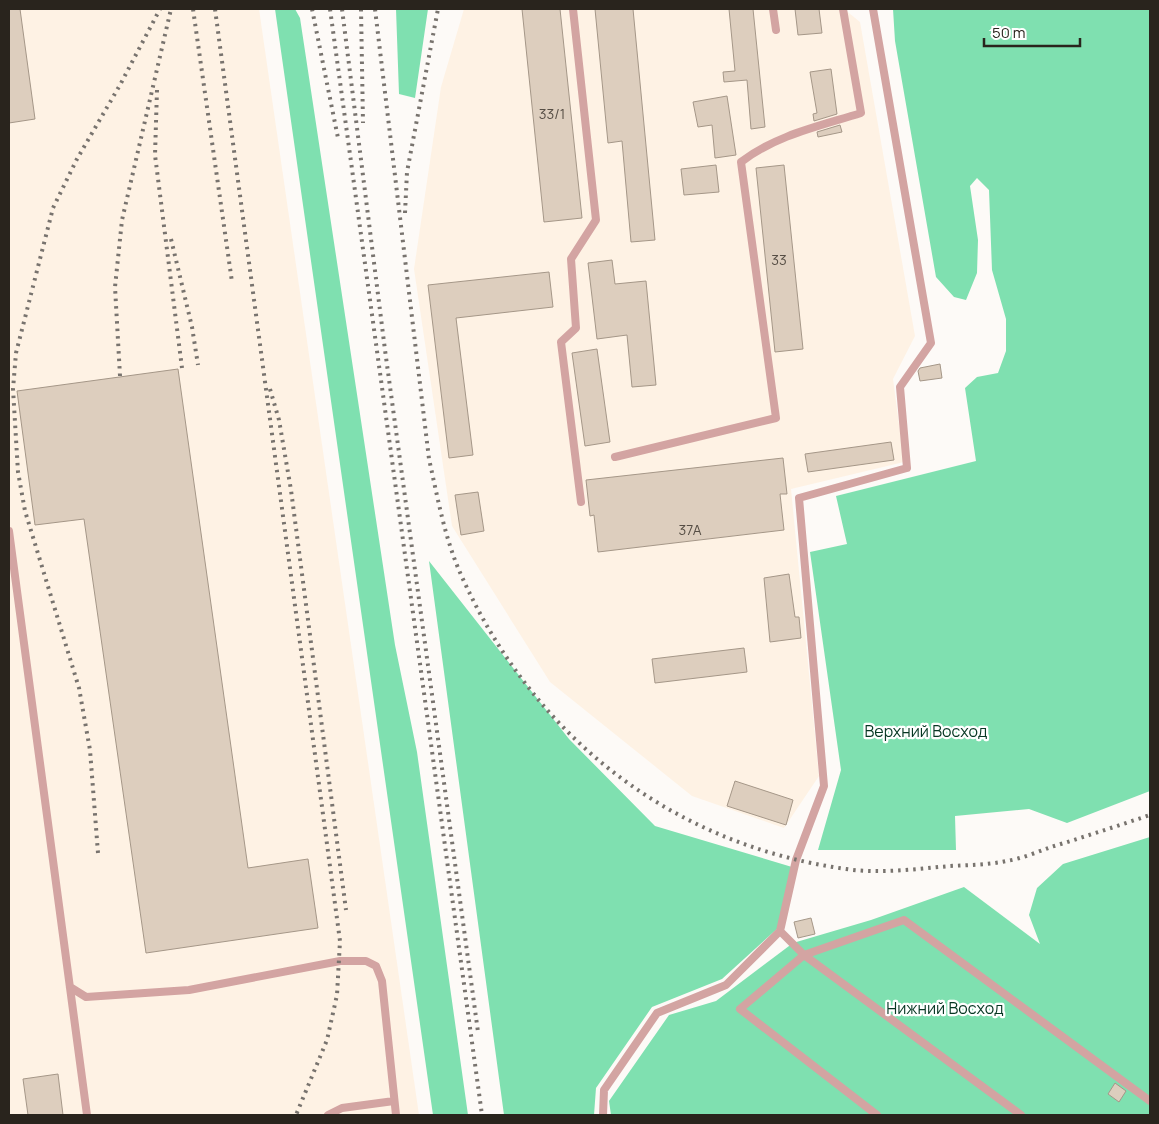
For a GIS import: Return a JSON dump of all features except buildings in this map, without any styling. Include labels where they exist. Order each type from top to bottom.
[{"type":"lane","points":[[572,9],[596,220],[571,259],[576,328],[561,342],[580,502]]},
{"type":"lane","points":[[773,9],[776,30]]},
{"type":"lane","points":[[615,457],[776,418],[741,162],[762,146],[815,126],[861,113],[843,9]]},
{"type":"lane","points":[[603,1115],[604,1090],[656,1013],[726,984],[780,931],[796,860],[824,786],[799,498],[907,468],[900,386],[931,344],[873,9]]},
{"type":"lane","points":[[9,531],[13,594],[87,1115]]},
{"type":"lane","points":[[877,1115],[740,1009],[804,955],[904,920],[1150,1101]]},
{"type":"lane","points":[[780,931],[804,955],[1021,1115]]},
{"type":"lane","points":[[70,987],[86,997],[189,990],[340,961],[366,961],[376,966],[382,981],[396,1115]]},
{"type":"lane","points":[[328,1115],[342,1108],[394,1100]]},
{"type":"shaded area","points":[[9,9],[259,9],[419,1115],[9,1115]]},
{"type":"shaded area","points":[[464,9],[844,9],[860,22],[915,336],[893,379],[904,462],[791,489],[819,776],[784,828],[692,796],[550,682],[452,526],[414,269],[441,87]]},
{"type":"green space","points":[[275,9],[295,9],[300,18],[395,645],[417,752],[468,1115],[433,1115]]},
{"type":"green space","points":[[396,9],[428,9],[415,98],[399,94]]},
{"type":"green space","name":"Верхний Восход","points":[[893,9],[1150,9],[1150,791],[1067,823],[1029,809],[955,816],[956,850],[818,850],[841,770],[810,552],[847,544],[836,496],[976,461],[965,388],[977,377],[998,373],[1006,351],[1006,319],[992,270],[989,190],[977,178],[970,186],[978,240],[977,273],[966,300],[954,297],[936,277],[895,41]]},
{"type":"green space","points":[[429,561],[569,739],[655,826],[792,867],[778,928],[722,979],[652,1007],[596,1088],[594,1115],[504,1115]]},
{"type":"green space","name":"Нижний Восход","points":[[1150,837],[1150,1115],[611,1115],[609,1101],[669,1015],[716,1001],[793,943],[871,920],[964,887],[1040,944],[1029,915],[1037,888],[1063,864]]},
{"type":"railway","points":[[98,853],[90,750],[79,688],[25,511],[18,472],[13,389],[16,353],[53,208],[77,159],[120,85],[160,9]]},
{"type":"railway","points":[[120,376],[115,287],[122,220],[171,9]]},
{"type":"railway","points":[[193,9],[232,282]]},
{"type":"railway","points":[[215,9],[340,941],[337,995],[327,1040],[296,1115]]},
{"type":"railway","points":[[312,9],[338,138]]},
{"type":"railway","points":[[330,9],[482,1115]]},
{"type":"railway","points":[[342,9],[385,350],[478,1032]]},
{"type":"railway","points":[[361,9],[363,123]]},
{"type":"railway","points":[[375,9],[429,459],[446,534],[462,577],[492,634],[528,687],[569,733],[616,774],[667,808],[723,836],[782,856],[846,869],[898,871],[1012,860],[1150,815]]},
{"type":"railway","points":[[405,213],[407,172],[438,9]]},
{"type":"railway","points":[[157,90],[155,155],[182,368]]},
{"type":"railway","points":[[171,239],[192,327],[198,365]]},
{"type":"railway","points":[[270,389],[279,420],[291,490],[346,910]]}]
